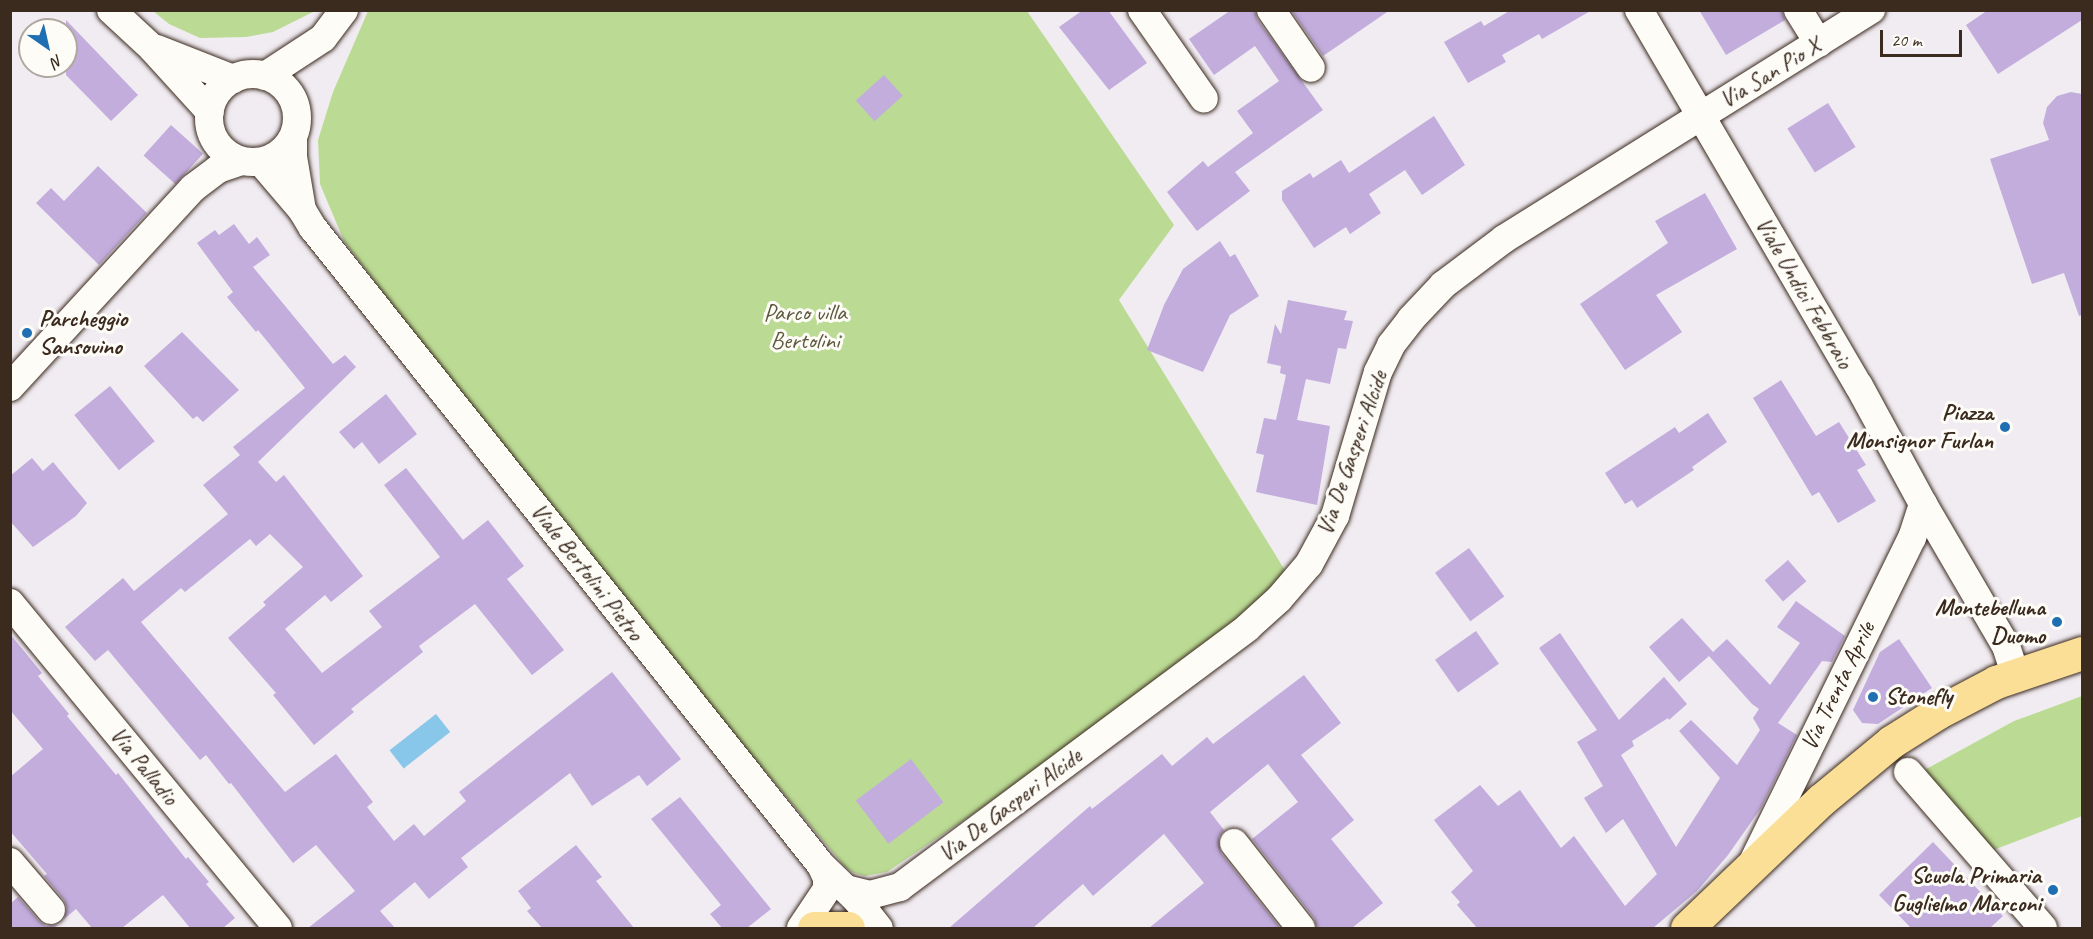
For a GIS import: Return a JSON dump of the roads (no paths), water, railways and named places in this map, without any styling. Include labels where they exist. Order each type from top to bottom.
[{"type":"main road","name":"Via Trenta Aprile","points":[[1687,928],[1827,794],[1880,751],[1937,713],[2015,674],[2082,653]]},
{"type":"main road","points":[[814,928],[848,928]]},
{"type":"street","points":[[111,10],[152,48],[210,112]]},
{"type":"street","points":[[10,387],[193,188],[218,169],[285,150],[293,139],[296,129],[296,107],[306,69],[323,38],[344,10]]},
{"type":"street","points":[[1142,10],[1204,99]]},
{"type":"street","points":[[1271,10],[1311,68]]},
{"type":"street","name":"Viale Undici Febbraio","points":[[1639,10],[1859,386],[1923,504],[2006,646],[2015,674]]},
{"type":"street","points":[[1798,10],[1820,43]]},
{"type":"street","name":"Via San Pio X","points":[[1700,116],[1870,10]]},
{"type":"street","points":[[265,76],[323,38]]},
{"type":"street","points":[[152,48],[232,79]]},
{"type":"street","points":[[251,161],[231,156],[215,140],[210,127],[213,99],[232,79],[243,75],[265,76],[285,87],[296,107]]},
{"type":"street","name":"Via De Gasperi Alcide","points":[[881,928],[884,905],[895,890],[1247,628],[1279,598],[1309,564],[1335,516],[1378,372],[1391,345],[1411,319],[1472,260],[1700,116]]},
{"type":"street","name":"Viale Bertolini Pietro","points":[[293,139],[292,157],[302,210]]},
{"type":"street","points":[[193,188],[208,160],[215,140]]},
{"type":"street","name":"Viale Bertolini Pietro","points":[[251,161],[302,210],[313,228],[821,865],[881,928]]},
{"type":"street","name":"Via Trenta Aprile","points":[[1750,867],[1912,538],[1923,504]]},
{"type":"street","name":"Via Palladio","points":[[10,603],[278,928]]},
{"type":"street","points":[[1908,772],[2043,928]]},
{"type":"street","points":[[1234,843],[1301,928]]},
{"type":"street","points":[[10,862],[51,910]]},
{"type":"street","points":[[801,928],[827,890],[827,878],[821,865]]},
{"type":"street","name":"Via De Gasperi Alcide","points":[[846,889],[868,895],[895,890]]},
{"type":"water","points":[[436,714],[450,732],[404,768],[390,750]]},
{"type":"place","name":"Parcheggio Sansovino","points":[[27,333]]},
{"type":"place","name":"Piazza Monsignor Furlan","points":[[2005,427]]},
{"type":"place","name":"Montebelluna Duomo","points":[[2057,622]]},
{"type":"place","name":"Stonefly","points":[[1873,697]]},
{"type":"place","name":"Scuola Primaria Guglielmo Marconi","points":[[2053,890]]},
{"type":"park label","name":"Parco villa Bertolini","points":[[805,327]]}]
